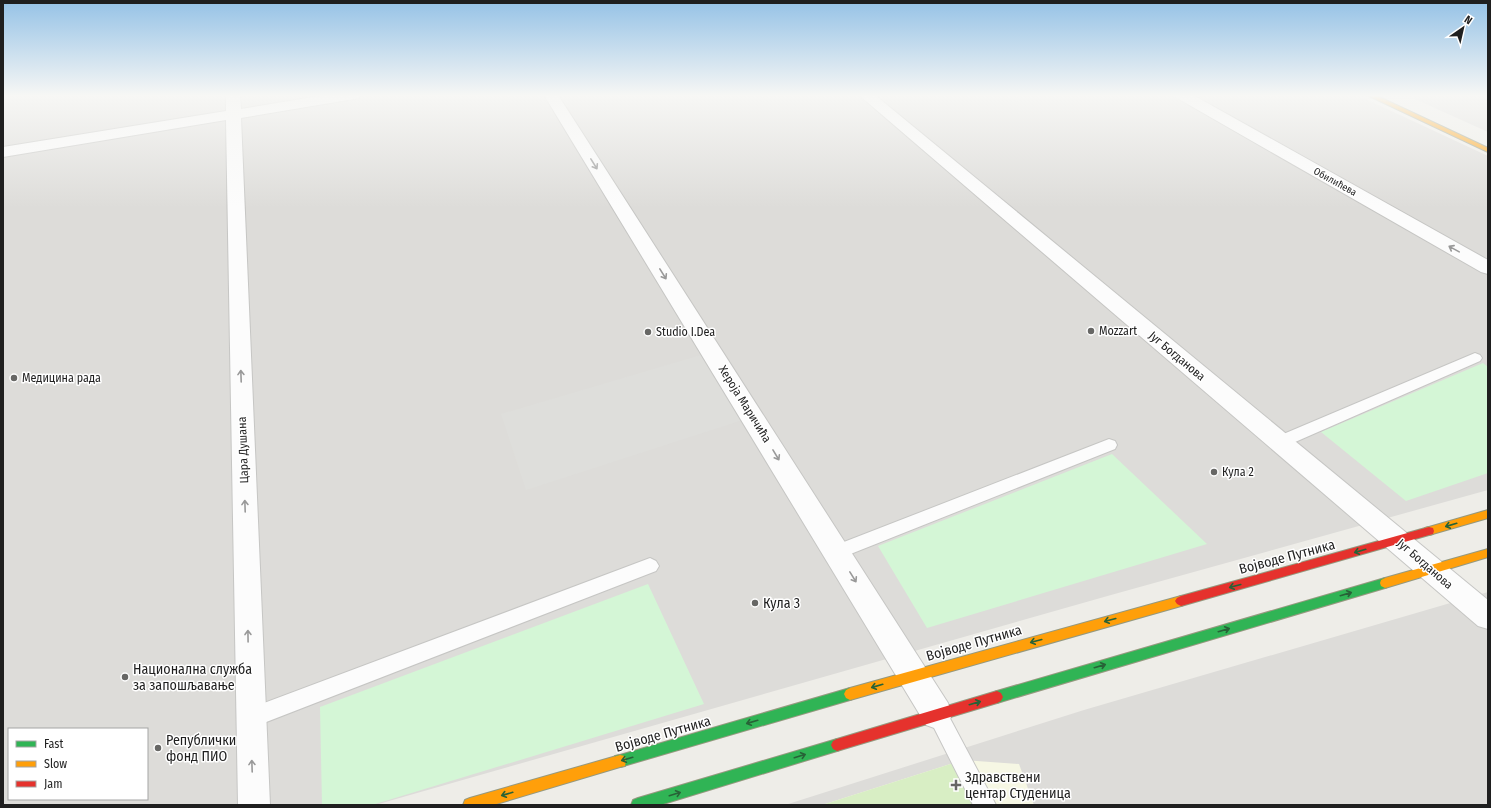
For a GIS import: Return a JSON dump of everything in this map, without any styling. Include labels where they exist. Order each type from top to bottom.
[{"type":"main road","points":[[1451,133],[1488,150]]},
{"type":"main road","name":"Војводе Путника","points":[[470,805],[914,675],[1488,514]]},
{"type":"main road","points":[[638,805],[938,714],[1488,553]]},
{"type":"street","points":[[3,152],[98,133]]},
{"type":"street","name":"Цара Душана","points":[[235,133],[254,805]]},
{"type":"street","name":"Хероја Маричића","points":[[575,133],[938,714]]},
{"type":"street","name":"Југ Богданова","points":[[911,133],[1488,617]]},
{"type":"street","name":"Обилићева","points":[[1249,133],[1487,266]]},
{"type":"lane","points":[[1280,442],[1475,358]]},
{"type":"lane","points":[[837,552],[1109,445]]},
{"type":"lane","points":[[251,718],[650,566]]},
{"type":"lane","points":[[938,714],[985,805]]},
{"type":"shaded area","points":[[3,133],[1438,133],[1488,156],[1488,490],[1111,595],[375,805],[3,805]]},
{"type":"shaded area","points":[[711,352],[752,417],[526,490],[501,414]]},
{"type":"shaded area","points":[[1488,592],[1488,805],[785,805],[1084,710]]},
{"type":"shaded area","name":"Здравствени центар Студеница","points":[[963,760],[1019,764],[1034,805],[822,805]]},
{"type":"green space","points":[[1483,363],[1488,367],[1488,473],[1406,501],[1321,432]]},
{"type":"green space","points":[[1112,454],[1207,544],[927,628],[878,546]]},
{"type":"green space","points":[[648,584],[704,704],[372,805],[322,805],[320,707]]},
{"type":"green space","name":"Здравствени центар Студеница","points":[[963,760],[985,805],[822,805]]},
{"type":"traffic: fast","points":[[997,697],[1385,583]]},
{"type":"traffic: fast","points":[[620,761],[850,694]]},
{"type":"traffic: fast","points":[[638,805],[837,745]]},
{"type":"traffic: slow","points":[[1451,133],[1488,150]]},
{"type":"traffic: slow","points":[[1429,531],[1488,514]]},
{"type":"traffic: slow","points":[[1385,583],[1488,553]]},
{"type":"traffic: slow","points":[[850,694],[1181,601]]},
{"type":"traffic: slow","points":[[470,805],[620,761]]},
{"type":"traffic: jam","points":[[1181,601],[1429,531]]},
{"type":"traffic: jam","points":[[837,745],[997,697]]},
{"type":"place","name":"Mozzart","points":[[1091,331]]},
{"type":"place","name":"Studio I.Dea","points":[[648,332]]},
{"type":"place","name":"Медицина рада","points":[[14,378]]},
{"type":"place","name":"Кула 2","points":[[1214,472]]},
{"type":"place","name":"Кула 3","points":[[755,603]]},
{"type":"place","name":"Национална служба за запошљавање","points":[[125,677]]},
{"type":"place","name":"Републички фонд ПИО","points":[[158,748]]},
{"type":"place","name":"Здравствени центар Студеница","points":[[956,785]]}]
